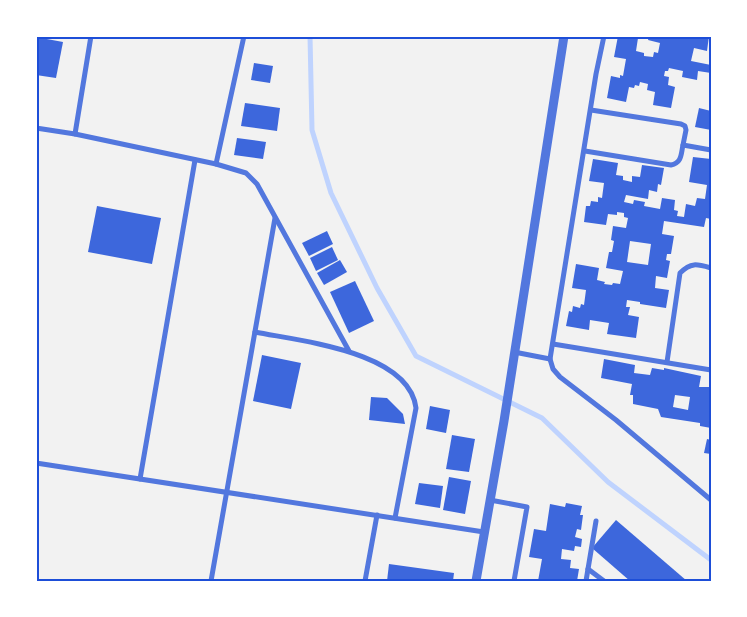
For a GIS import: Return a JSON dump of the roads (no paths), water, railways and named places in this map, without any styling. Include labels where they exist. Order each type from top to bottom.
[{"type":"street","points":[[74,134],[91,36]]},
{"type":"street","points":[[216,164],[244,36]]},
{"type":"street","points":[[476,581],[506,409],[564,36]]},
{"type":"street","points":[[604,36],[550,359],[553,369],[560,377],[616,420],[711,500]]},
{"type":"street","points":[[584,151],[671,165],[676,164],[680,159],[686,130],[685,126],[681,124],[591,110]]},
{"type":"street","points":[[36,128],[74,134],[216,164],[246,173],[258,184],[349,351]]},
{"type":"street","points":[[683,145],[711,150]]},
{"type":"street","points":[[140,479],[195,160]]},
{"type":"street","points":[[211,581],[225,492],[275,218]]},
{"type":"street","points":[[667,362],[680,272],[686,266],[695,264],[711,268]]},
{"type":"street","points":[[255,332],[349,351],[372,360],[394,372],[415,398],[416,408],[395,518]]},
{"type":"street","points":[[552,344],[711,370]]},
{"type":"street","points":[[514,352],[550,359]]},
{"type":"street","points":[[36,463],[484,532]]},
{"type":"street","points":[[490,500],[527,507],[514,581]]},
{"type":"street","points":[[365,581],[377,515]]},
{"type":"street","points":[[586,581],[596,520]]},
{"type":"street","points":[[588,569],[604,581]]},
{"type":"waterway","points":[[310,36],[312,130],[331,193],[377,288],[416,356],[542,418],[608,482],[711,560]]}]
